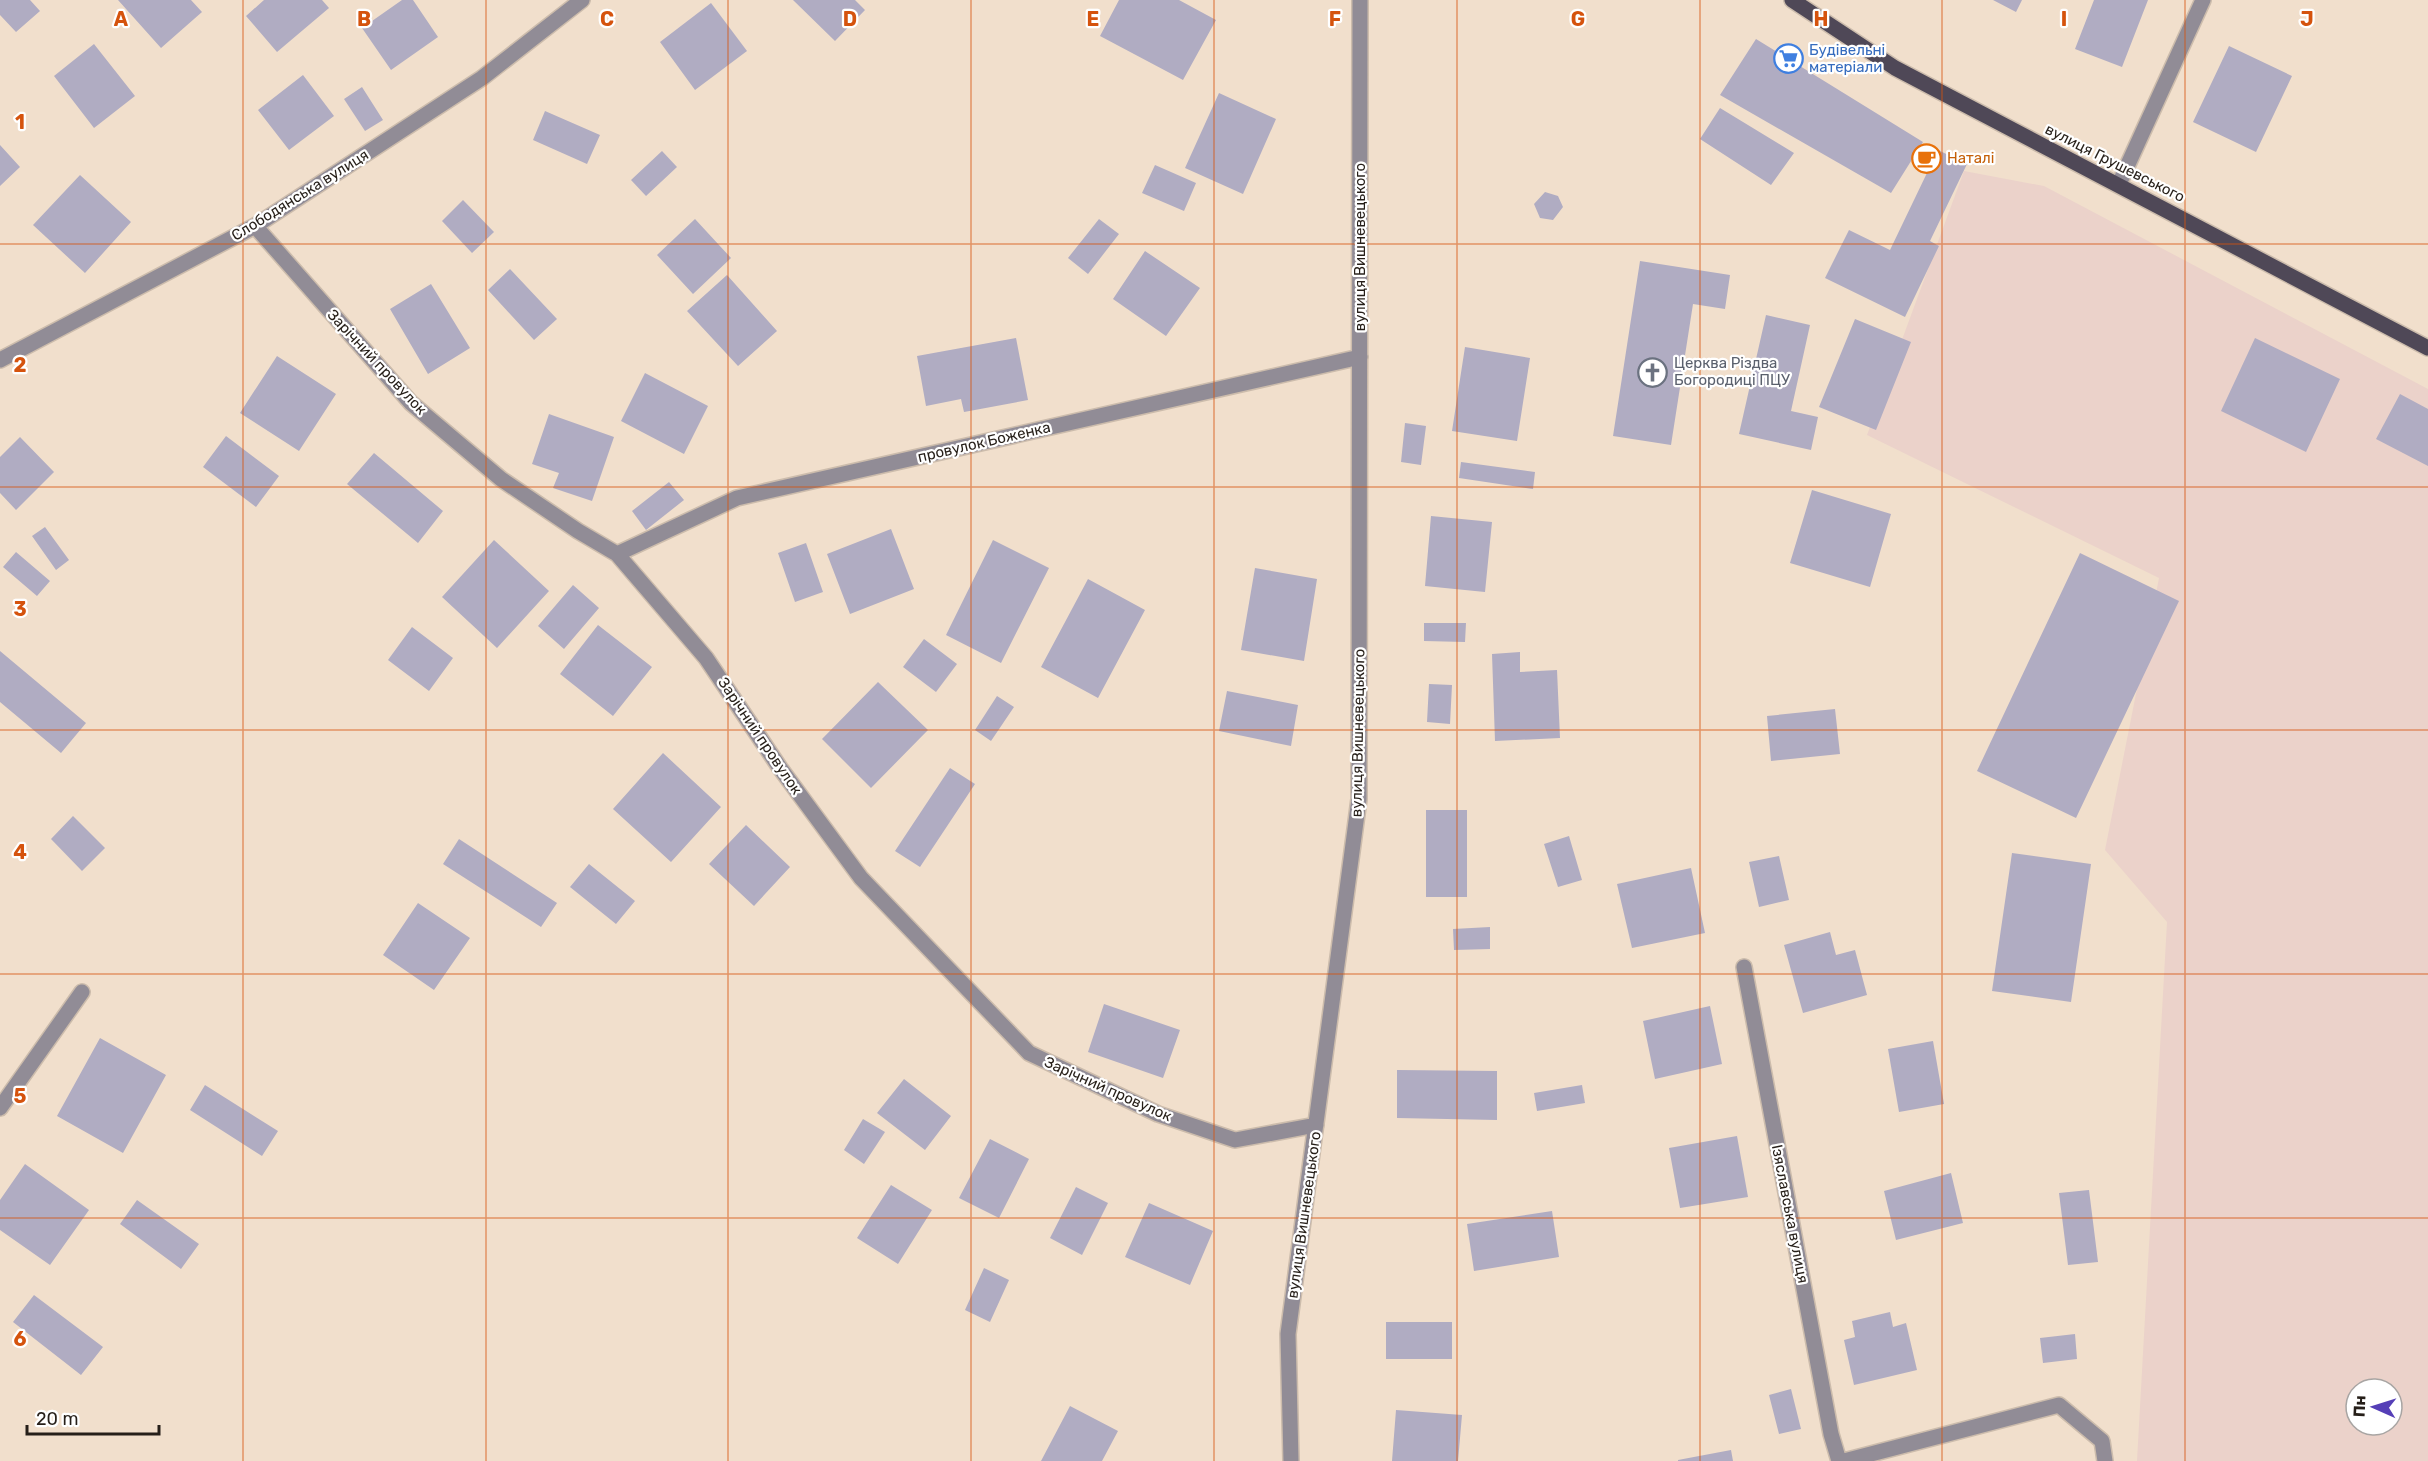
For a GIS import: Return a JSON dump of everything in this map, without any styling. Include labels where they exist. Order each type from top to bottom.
[{"type":"main road","name":"вулиця Грушевського","points":[[1792,0],[1895,68],[2428,348]]},
{"type":"street","name":"Слободянська вулиця","points":[[0,360],[255,226],[482,78],[582,0]]},
{"type":"street","name":"вулиця Вишневецького","points":[[1291,1461],[1288,1334],[1359,799],[1360,0]]},
{"type":"street","points":[[2119,184],[2203,0]]},
{"type":"street","name":"Зарічний провулок","points":[[255,226],[411,403],[501,479],[578,531],[617,554],[706,658],[780,768],[861,878],[1029,1053],[1158,1114],[1235,1140],[1316,1125]]},
{"type":"street","name":"провулок Боженка","points":[[617,554],[737,498],[1360,357]]},
{"type":"street","name":"Ізяславська вулиця","points":[[1744,967],[1831,1434],[1839,1461]]},
{"type":"street","points":[[0,1108],[82,992]]},
{"type":"street","points":[[1844,1461],[2059,1405],[2102,1441],[2105,1461]]},
{"type":"shaded area","points":[[1964,171],[2044,186],[2428,389],[2428,1461],[2137,1461],[2167,922],[2105,850],[2159,578],[1867,435]]},
{"type":"building","points":[[0,0],[30,0],[40,11],[16,32],[0,15]]},
{"type":"building","points":[[118,0],[191,0],[202,12],[161,48]]},
{"type":"building","points":[[264,0],[322,0],[329,8],[277,52],[246,16]]},
{"type":"building","points":[[402,0],[413,0],[438,37],[391,70],[362,28]]},
{"type":"building","points":[[793,0],[855,0],[865,10],[835,41]]},
{"type":"building","points":[[1119,0],[1179,0],[1216,20],[1183,80],[1100,36]]},
{"type":"building","points":[[1993,0],[2022,0],[2016,12]]},
{"type":"building","points":[[2094,0],[2148,0],[2122,67],[2075,49]]},
{"type":"building","points":[[711,3],[747,51],[695,90],[660,42]]},
{"type":"building","points":[[1756,39],[1923,142],[1891,193],[1720,95]]},
{"type":"building","points":[[94,44],[135,96],[94,128],[54,76]]},
{"type":"building","points":[[2229,46],[2292,76],[2256,152],[2193,122]]},
{"type":"building","points":[[303,75],[334,116],[289,150],[258,110]]},
{"type":"building","points":[[362,87],[383,120],[365,131],[344,99]]},
{"type":"building","points":[[1219,93],[1276,119],[1243,194],[1185,168]]},
{"type":"building","points":[[1720,108],[1794,153],[1771,185],[1700,139]]},
{"type":"building","points":[[545,111],[600,135],[587,164],[533,140]]},
{"type":"building","points":[[0,145],[20,167],[0,186]]},
{"type":"building","points":[[1938,150],[1967,164],[1930,241],[1939,246],[1905,317],[1825,278],[1849,230],[1890,250]]},
{"type":"building","points":[[662,151],[677,167],[646,196],[631,180]]},
{"type":"building","points":[[1155,165],[1196,183],[1184,211],[1142,193]]},
{"type":"building","points":[[80,175],[131,222],[85,273],[33,225]]},
{"type":"building","points":[[1545,192],[1558,196],[1563,207],[1553,220],[1540,218],[1534,204]]},
{"type":"building","points":[[463,200],[494,232],[472,253],[442,221]]},
{"type":"building","points":[[695,219],[731,258],[693,294],[657,255]]},
{"type":"building","points":[[1099,219],[1119,234],[1088,274],[1068,258]]},
{"type":"building","points":[[1145,251],[1200,288],[1166,336],[1113,299]]},
{"type":"building","name":"Церква Різдва Богородиці ПЦУ","points":[[1640,261],[1730,275],[1725,309],[1693,304],[1671,445],[1613,436]]},
{"type":"building","points":[[510,269],[557,319],[534,340],[488,290]]},
{"type":"building","points":[[727,275],[777,331],[738,366],[687,311]]},
{"type":"building","points":[[431,284],[470,348],[428,374],[390,309]]},
{"type":"building","points":[[1766,315],[1810,325],[1791,411],[1818,417],[1811,450],[1739,434]]},
{"type":"building","points":[[1855,319],[1911,342],[1876,430],[1819,407]]},
{"type":"building","points":[[1016,338],[1028,400],[964,412],[961,399],[926,406],[917,356]]},
{"type":"building","points":[[2255,338],[2340,379],[2306,452],[2221,411]]},
{"type":"building","points":[[1465,347],[1530,358],[1517,441],[1452,431]]},
{"type":"building","points":[[277,356],[336,394],[299,451],[240,413]]},
{"type":"building","points":[[645,373],[708,406],[684,454],[621,421]]},
{"type":"building","points":[[2400,394],[2428,409],[2428,466],[2376,439]]},
{"type":"building","points":[[549,414],[614,437],[592,501],[553,488],[559,473],[532,464]]},
{"type":"building","points":[[1405,423],[1426,426],[1421,465],[1401,462]]},
{"type":"building","points":[[226,436],[279,476],[256,507],[203,467]]},
{"type":"building","points":[[20,437],[54,472],[16,510],[0,493],[0,457]]},
{"type":"building","points":[[374,453],[443,511],[418,543],[347,484]]},
{"type":"building","points":[[1461,462],[1535,472],[1533,489],[1459,478]]},
{"type":"building","points":[[669,482],[684,500],[646,530],[632,511]]},
{"type":"building","points":[[1812,490],[1891,514],[1870,587],[1790,563]]},
{"type":"building","points":[[1431,516],[1492,522],[1485,592],[1425,586]]},
{"type":"building","points":[[45,527],[69,560],[56,570],[32,536]]},
{"type":"building","points":[[891,529],[914,589],[850,614],[827,554]]},
{"type":"building","points":[[494,540],[549,591],[497,648],[442,597]]},
{"type":"building","points":[[993,540],[1049,568],[1001,663],[946,635]]},
{"type":"building","points":[[806,543],[823,592],[795,602],[778,553]]},
{"type":"building","points":[[16,552],[50,581],[37,596],[3,567]]},
{"type":"building","points":[[2080,553],[2179,601],[2076,818],[1977,771]]},
{"type":"building","points":[[1255,568],[1317,579],[1304,661],[1241,650]]},
{"type":"building","points":[[1088,579],[1145,610],[1098,698],[1041,667]]},
{"type":"building","points":[[573,585],[599,608],[564,649],[538,626]]},
{"type":"building","points":[[1424,623],[1466,623],[1465,642],[1424,641]]},
{"type":"building","points":[[598,625],[652,667],[613,716],[560,674]]},
{"type":"building","points":[[412,627],[453,658],[429,691],[388,660]]},
{"type":"building","points":[[924,639],[957,664],[936,692],[903,667]]},
{"type":"building","points":[[0,651],[86,723],[61,753],[0,702]]},
{"type":"building","points":[[1520,652],[1520,672],[1557,670],[1560,738],[1495,741],[1492,654]]},
{"type":"building","points":[[878,682],[928,730],[871,788],[822,739]]},
{"type":"building","points":[[1429,684],[1452,685],[1450,724],[1427,722]]},
{"type":"building","points":[[1227,691],[1298,705],[1291,746],[1219,731]]},
{"type":"building","points":[[997,696],[1014,707],[991,741],[975,730]]},
{"type":"building","points":[[1835,709],[1840,754],[1771,761],[1767,716]]},
{"type":"building","points":[[663,753],[721,807],[671,862],[613,809]]},
{"type":"building","points":[[950,768],[975,784],[920,867],[895,851]]},
{"type":"building","points":[[1426,810],[1467,810],[1467,897],[1426,897]]},
{"type":"building","points":[[73,816],[105,848],[82,871],[51,839]]},
{"type":"building","points":[[746,825],[790,867],[754,906],[709,864]]},
{"type":"building","points":[[1569,836],[1582,880],[1558,887],[1544,844]]},
{"type":"building","points":[[459,839],[557,903],[541,927],[443,864]]},
{"type":"building","points":[[2012,853],[2091,864],[2071,1002],[1992,991]]},
{"type":"building","points":[[1779,856],[1789,900],[1759,907],[1749,862]]},
{"type":"building","points":[[589,864],[635,901],[616,924],[570,887]]},
{"type":"building","points":[[1691,868],[1705,933],[1632,948],[1617,884]]},
{"type":"building","points":[[418,903],[470,938],[434,990],[383,955]]},
{"type":"building","points":[[1490,927],[1490,949],[1454,950],[1453,929]]},
{"type":"building","points":[[1830,932],[1836,955],[1855,950],[1867,995],[1803,1013],[1784,945]]},
{"type":"building","points":[[1104,1004],[1180,1030],[1163,1078],[1088,1052]]},
{"type":"building","points":[[1710,1006],[1722,1064],[1655,1079],[1643,1021]]},
{"type":"building","points":[[100,1038],[166,1075],[123,1153],[57,1116]]},
{"type":"building","points":[[1933,1041],[1944,1104],[1899,1112],[1888,1049]]},
{"type":"building","points":[[1397,1070],[1497,1071],[1497,1120],[1397,1118]]},
{"type":"building","points":[[904,1079],[951,1116],[925,1150],[877,1113]]},
{"type":"building","points":[[205,1085],[278,1131],[262,1156],[190,1110]]},
{"type":"building","points":[[1582,1085],[1585,1103],[1537,1111],[1534,1093]]},
{"type":"building","points":[[863,1119],[885,1132],[864,1164],[844,1150]]},
{"type":"building","points":[[1737,1136],[1748,1197],[1680,1208],[1669,1148]]},
{"type":"building","points":[[990,1139],[1029,1159],[999,1218],[959,1198]]},
{"type":"building","points":[[25,1164],[89,1210],[50,1265],[0,1230],[0,1200]]},
{"type":"building","points":[[1951,1173],[1963,1223],[1896,1240],[1884,1191]]},
{"type":"building","points":[[891,1185],[932,1210],[898,1264],[857,1238]]},
{"type":"building","points":[[1076,1187],[1108,1203],[1082,1255],[1050,1238]]},
{"type":"building","points":[[2089,1190],[2098,1262],[2068,1265],[2059,1193]]},
{"type":"building","points":[[137,1200],[199,1244],[181,1269],[120,1224]]},
{"type":"building","points":[[1149,1203],[1213,1231],[1190,1285],[1125,1257]]},
{"type":"building","points":[[1552,1211],[1559,1257],[1474,1271],[1467,1224]]},
{"type":"building","points":[[984,1268],[1009,1280],[990,1322],[965,1310]]},
{"type":"building","points":[[34,1295],[103,1347],[81,1375],[13,1322]]},
{"type":"building","points":[[1890,1312],[1893,1327],[1906,1323],[1917,1370],[1854,1385],[1844,1340],[1855,1337],[1852,1321]]},
{"type":"building","points":[[1386,1322],[1452,1322],[1452,1359],[1386,1359]]},
{"type":"building","points":[[2075,1334],[2077,1359],[2043,1363],[2040,1338]]},
{"type":"building","points":[[1791,1389],[1801,1429],[1779,1434],[1769,1395]]},
{"type":"building","points":[[1070,1406],[1118,1431],[1102,1461],[1041,1461]]},
{"type":"building","points":[[1396,1410],[1462,1415],[1458,1461],[1392,1461]]},
{"type":"building","points":[[1731,1450],[1733,1461],[1678,1461],[1678,1460]]},
{"type":"place","name":"Будівельні матеріали","points":[[1788,59]]},
{"type":"place","name":"Наталі","points":[[1926,158]]},
{"type":"place","name":"Церква Різдва Богородиці ПЦУ","points":[[1653,372]]}]
